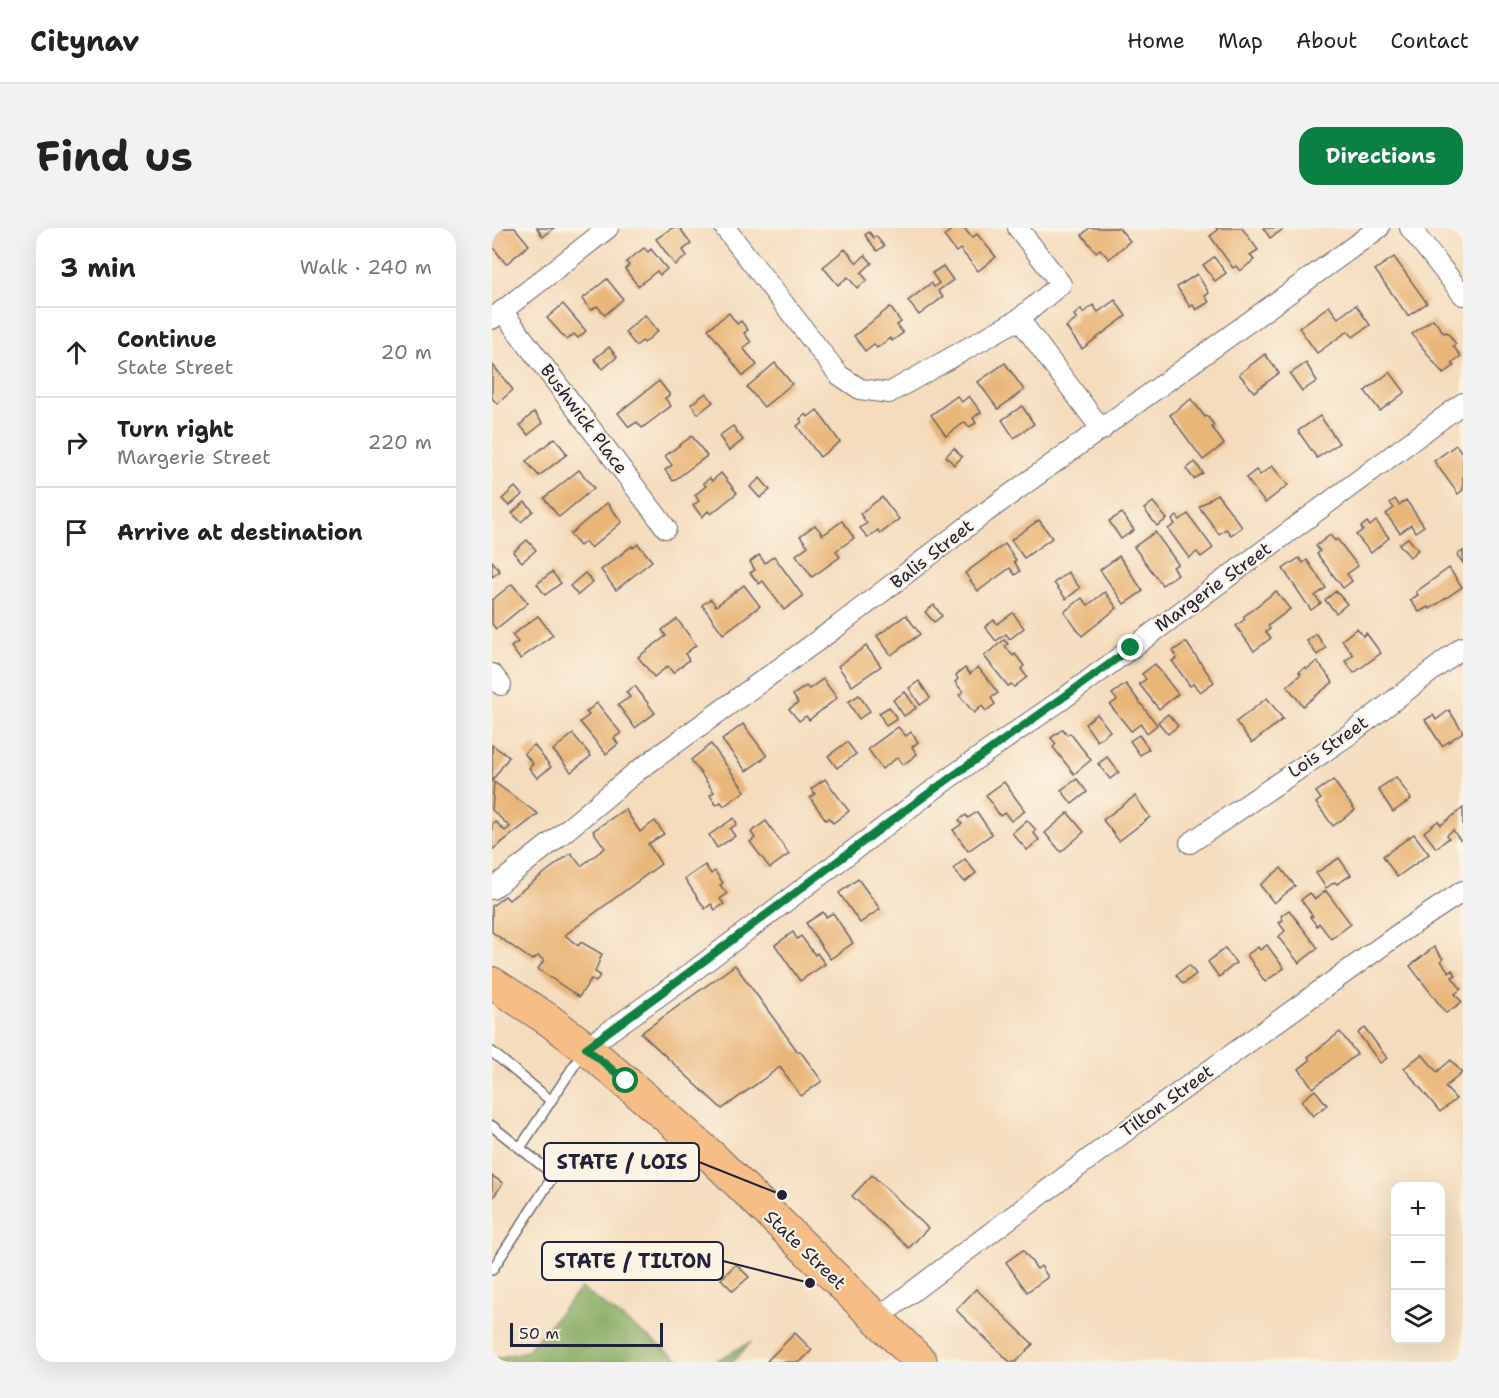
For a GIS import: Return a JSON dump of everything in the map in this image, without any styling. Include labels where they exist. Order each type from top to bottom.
[{"type":"main road","name":"State Street","points":[[492,983],[549,1020],[586,1048],[710,1155],[921,1362]]},
{"type":"street","points":[[497,315],[608,228]]},
{"type":"street","points":[[725,228],[839,375],[860,389],[889,393],[1019,319],[1061,284],[1018,228]]},
{"type":"street","name":"Balis Street","points":[[492,889],[636,772],[838,626],[986,512],[1379,228]]},
{"type":"street","points":[[1410,228],[1463,295]]},
{"type":"street","name":"Bushwick Place","points":[[497,315],[666,528]]},
{"type":"street","points":[[1019,319],[1102,430]]},
{"type":"street","name":"Margerie Street","points":[[586,1048],[1463,403]]},
{"type":"street","name":"Lois Street","points":[[1190,843],[1346,736],[1463,647]]},
{"type":"street","name":"Tilton Street","points":[[876,1319],[1138,1122],[1373,952],[1461,898]]},
{"type":"lane","points":[[520,1148],[586,1048]]},
{"type":"lane","points":[[492,1052],[550,1100]]},
{"type":"lane","points":[[492,1126],[554,1175],[492,1270]]},
{"type":"green space","points":[[581,1288],[682,1362],[492,1362],[492,1359],[527,1351]]},
{"type":"green space","points":[[751,1342],[733,1362],[714,1362]]},
{"type":"building","points":[[492,228],[515,228],[529,245],[506,264],[492,246]]},
{"type":"building","points":[[537,228],[554,228],[543,237]]},
{"type":"building","points":[[672,228],[680,228],[691,244],[683,250],[687,256],[675,265],[656,239]]},
{"type":"building","points":[[954,228],[964,228],[972,238],[977,234],[996,257],[978,271],[960,249],[956,252],[944,236]]},
{"type":"building","points":[[1089,228],[1119,228],[1130,241],[1109,259],[1100,249],[1096,252],[1082,235]]},
{"type":"building","points":[[1216,228],[1242,228],[1258,250],[1250,255],[1254,260],[1240,271],[1236,266],[1233,268],[1210,236],[1218,230]]},
{"type":"building","points":[[1263,228],[1285,228],[1270,238]]},
{"type":"building","points":[[869,232],[874,238],[876,236],[884,246],[877,251],[865,235]]},
{"type":"building","points":[[644,248],[648,252],[651,249],[667,269],[660,275],[657,271],[638,286],[625,269],[629,265],[626,262]]},
{"type":"building","points":[[845,249],[857,263],[865,255],[872,263],[861,273],[867,280],[857,288],[848,277],[838,285],[823,267]]},
{"type":"building","points":[[1214,257],[1226,273],[1215,281],[1203,265]]},
{"type":"building","points":[[1394,257],[1427,303],[1408,316],[1375,270]]},
{"type":"building","points":[[943,266],[953,280],[938,291],[943,297],[919,315],[908,301],[931,283],[934,287],[939,283],[932,273]]},
{"type":"building","points":[[1197,274],[1209,293],[1205,296],[1209,302],[1196,310],[1193,305],[1190,307],[1177,287]]},
{"type":"building","points":[[607,279],[623,299],[605,315],[597,306],[591,310],[582,299]]},
{"type":"building","points":[[1115,300],[1126,316],[1082,349],[1066,327],[1077,319],[1074,315],[1081,309],[1083,313],[1093,305],[1098,312]]},
{"type":"building","points":[[563,304],[586,331],[578,338],[574,334],[567,340],[547,318]]},
{"type":"building","points":[[1356,305],[1370,325],[1353,337],[1348,331],[1317,353],[1299,328],[1329,306],[1338,318]]},
{"type":"building","points":[[890,307],[901,322],[897,325],[903,333],[892,341],[890,338],[877,348],[874,344],[865,351],[854,336]]},
{"type":"building","points":[[729,313],[737,324],[741,321],[748,330],[744,333],[751,342],[743,348],[757,365],[743,376],[708,329]]},
{"type":"building","points":[[645,315],[658,331],[644,343],[642,341],[636,346],[625,332]]},
{"type":"building","points":[[1433,319],[1444,333],[1447,332],[1456,344],[1453,346],[1461,356],[1452,363],[1454,366],[1443,374],[1412,334]]},
{"type":"building","points":[[609,347],[617,357],[603,369],[594,359]]},
{"type":"building","points":[[1265,354],[1279,373],[1254,392],[1239,374]]},
{"type":"building","points":[[775,363],[792,384],[764,407],[747,387]]},
{"type":"building","points":[[1005,363],[1024,390],[998,409],[978,382]]},
{"type":"building","points":[[1306,363],[1317,381],[1302,391],[1290,374]]},
{"type":"building","points":[[492,364],[513,390],[497,404],[492,398]]},
{"type":"building","points":[[1390,372],[1405,392],[1380,411],[1365,391]]},
{"type":"building","points":[[659,381],[670,395],[665,398],[671,406],[642,428],[637,422],[629,427],[618,413]]},
{"type":"building","points":[[706,393],[713,402],[698,414],[691,404]]},
{"type":"building","points":[[957,396],[962,402],[969,396],[981,412],[973,418],[976,423],[969,427],[965,422],[946,436],[931,415]]},
{"type":"building","points":[[1191,399],[1214,425],[1212,427],[1224,444],[1203,460],[1170,415]]},
{"type":"building","points":[[1022,406],[1034,424],[1014,438],[1002,420]]},
{"type":"building","points":[[817,410],[840,442],[820,457],[797,426],[806,414],[808,417]]},
{"type":"building","points":[[534,412],[543,423],[528,435],[520,425]]},
{"type":"building","points":[[1320,416],[1339,443],[1317,458],[1298,431]]},
{"type":"building","points":[[733,426],[743,440],[729,451],[719,436]]},
{"type":"building","points":[[692,436],[707,456],[673,481],[665,470],[672,465],[665,456]]},
{"type":"building","points":[[555,438],[567,454],[539,476],[526,461]]},
{"type":"building","points":[[1456,445],[1463,454],[1463,490],[1458,494],[1434,461]]},
{"type":"building","points":[[954,448],[962,457],[954,465],[946,456]]},
{"type":"building","points":[[1195,462],[1203,473],[1194,479],[1186,469]]},
{"type":"building","points":[[1272,466],[1288,485],[1265,503],[1246,478],[1256,470],[1260,475]]},
{"type":"building","points":[[579,470],[594,488],[559,517],[544,498]]},
{"type":"building","points":[[721,473],[737,493],[711,514],[708,511],[702,517],[693,505],[699,501],[695,495],[706,486],[703,483],[710,478],[712,481]]},
{"type":"building","points":[[760,478],[770,490],[760,498],[750,487]]},
{"type":"building","points":[[515,487],[522,495],[509,506],[502,499]]},
{"type":"building","points":[[1217,494],[1242,527],[1231,535],[1226,529],[1219,534],[1199,507]]},
{"type":"building","points":[[882,497],[899,519],[880,534],[878,530],[868,538],[860,528],[867,523],[860,514]]},
{"type":"building","points":[[1395,499],[1399,505],[1406,500],[1424,526],[1415,532],[1411,525],[1400,533],[1386,514],[1394,508],[1390,503]]},
{"type":"building","points":[[525,502],[533,511],[521,522],[512,513]]},
{"type":"building","points":[[1153,502],[1167,519],[1157,526],[1144,509]]},
{"type":"building","points":[[607,503],[622,522],[591,548],[585,542],[580,546],[570,534]]},
{"type":"building","points":[[1122,513],[1134,530],[1121,539],[1109,521]]},
{"type":"building","points":[[1188,514],[1213,548],[1201,557],[1197,552],[1189,558],[1168,529],[1175,524],[1172,520],[1177,516],[1180,520]]},
{"type":"building","points":[[1039,520],[1052,538],[1024,558],[1011,540]]},
{"type":"building","points":[[842,521],[854,538],[836,551],[840,557],[812,577],[796,555],[808,546],[800,536],[815,525],[823,535]]},
{"type":"building","points":[[1376,521],[1389,538],[1371,553],[1356,535],[1363,530],[1361,527],[1367,522],[1370,526]]},
{"type":"building","points":[[1155,532],[1178,564],[1173,567],[1178,574],[1162,585],[1134,547]]},
{"type":"building","points":[[1330,535],[1335,541],[1337,539],[1358,566],[1347,574],[1352,581],[1343,588],[1317,554],[1320,551],[1316,546]]},
{"type":"building","points":[[1408,538],[1418,550],[1410,557],[1399,544]]},
{"type":"building","points":[[527,540],[536,550],[522,562],[513,552]]},
{"type":"building","points":[[638,544],[652,561],[616,590],[601,570],[632,546],[633,548]]},
{"type":"building","points":[[1005,544],[1016,560],[1014,561],[1020,571],[1015,575],[1010,568],[978,591],[965,573]]},
{"type":"building","points":[[1463,551],[1463,563],[1457,555]]},
{"type":"building","points":[[759,555],[765,563],[774,556],[803,596],[784,610],[763,581],[759,584],[750,573],[755,570],[750,562]]},
{"type":"building","points":[[1119,556],[1143,591],[1124,604],[1100,570]]},
{"type":"building","points":[[1299,558],[1303,563],[1307,560],[1326,588],[1315,596],[1321,603],[1311,610],[1283,569]]},
{"type":"building","points":[[492,561],[500,571],[492,577]]},
{"type":"building","points":[[1449,568],[1462,587],[1430,609],[1428,607],[1419,612],[1410,600],[1418,595],[1416,592]]},
{"type":"building","points":[[552,572],[561,583],[545,595],[537,584]]},
{"type":"building","points":[[1068,572],[1080,588],[1066,599],[1054,583]]},
{"type":"building","points":[[585,573],[593,582],[578,595],[570,586]]},
{"type":"building","points":[[512,584],[528,603],[496,629],[492,624],[492,600]]},
{"type":"building","points":[[744,585],[760,606],[723,634],[702,605],[711,599],[716,606]]},
{"type":"building","points":[[1276,591],[1290,609],[1268,626],[1270,629],[1266,632],[1271,638],[1254,651],[1236,626],[1245,619],[1243,617]]},
{"type":"building","points":[[1336,591],[1347,604],[1336,613],[1325,600]]},
{"type":"building","points":[[1105,592],[1117,608],[1082,636],[1064,612],[1082,598],[1088,605]]},
{"type":"building","points":[[934,605],[942,616],[934,622],[925,612]]},
{"type":"building","points":[[1013,613],[1024,628],[1010,639],[1006,634],[996,641],[985,627],[994,620],[997,624]]},
{"type":"building","points":[[906,615],[920,634],[891,655],[877,636]]},
{"type":"building","points":[[538,616],[553,635],[520,659],[511,647],[518,642],[512,635]]},
{"type":"building","points":[[677,619],[696,645],[685,654],[689,660],[673,673],[668,666],[654,677],[638,657],[666,636],[662,630]]},
{"type":"building","points":[[1357,628],[1363,636],[1366,633],[1381,653],[1354,673],[1345,661],[1353,655],[1342,640]]},
{"type":"building","points":[[1316,634],[1326,648],[1317,655],[1307,641]]},
{"type":"building","points":[[1004,640],[1008,644],[1005,646],[1024,666],[1021,669],[1027,677],[1014,687],[1011,684],[1008,686],[984,656]]},
{"type":"building","points":[[1186,642],[1214,682],[1200,692],[1193,684],[1190,686],[1172,661],[1177,658],[1173,651]]},
{"type":"building","points":[[866,646],[881,666],[852,686],[838,666]]},
{"type":"building","points":[[1317,661],[1333,682],[1303,706],[1287,686],[1301,674],[1299,672],[1305,667],[1307,669]]},
{"type":"building","points":[[1155,664],[1178,694],[1159,709],[1139,684],[1146,679],[1142,674]]},
{"type":"building","points":[[978,667],[998,693],[991,698],[995,704],[986,711],[982,706],[974,713],[959,695],[963,692],[955,682],[958,679],[956,675],[965,668],[970,674]]},
{"type":"building","points":[[823,679],[837,698],[809,720],[806,716],[799,721],[789,709],[798,703],[793,695],[806,686],[809,689]]},
{"type":"building","points":[[919,681],[930,698],[920,705],[909,688]]},
{"type":"building","points":[[1126,684],[1157,725],[1147,733],[1141,724],[1131,731],[1110,705],[1117,700],[1112,694]]},
{"type":"building","points":[[635,686],[655,713],[635,728],[618,705],[630,697],[626,692]]},
{"type":"building","points":[[905,692],[916,708],[904,716],[893,700]]},
{"type":"building","points":[[859,695],[870,711],[859,719],[848,702]]},
{"type":"building","points":[[1267,698],[1283,719],[1252,743],[1236,722]]},
{"type":"building","points":[[597,703],[621,733],[614,738],[618,744],[606,754],[580,722],[589,715],[586,712]]},
{"type":"building","points":[[889,707],[897,719],[886,726],[879,713]]},
{"type":"building","points":[[1449,710],[1463,732],[1442,746],[1425,720],[1433,715],[1436,720]]},
{"type":"building","points":[[1097,714],[1110,731],[1097,741],[1085,724]]},
{"type":"building","points":[[1168,714],[1178,726],[1168,734],[1158,722]]},
{"type":"building","points":[[743,724],[767,756],[746,771],[722,740]]},
{"type":"building","points":[[898,727],[906,736],[911,732],[918,742],[912,747],[917,754],[903,765],[898,757],[882,769],[868,749]]},
{"type":"building","points":[[1063,729],[1067,735],[1070,733],[1091,760],[1074,774],[1053,747],[1056,744],[1051,738]]},
{"type":"building","points":[[573,734],[591,756],[571,772],[553,750]]},
{"type":"building","points":[[1139,735],[1149,749],[1140,755],[1130,741]]},
{"type":"building","points":[[847,742],[856,754],[837,768],[828,756]]},
{"type":"building","points":[[711,744],[745,791],[724,806],[721,802],[716,805],[710,795],[714,792],[691,760]]},
{"type":"building","points":[[492,745],[509,757],[492,781]]},
{"type":"building","points":[[534,745],[551,767],[537,778],[529,768],[533,764],[524,753]]},
{"type":"building","points":[[1107,757],[1119,772],[1110,779],[1098,764]]},
{"type":"building","points":[[1396,777],[1411,799],[1393,812],[1378,789]]},
{"type":"building","points":[[825,779],[849,811],[833,823],[829,818],[826,820],[810,798],[815,794],[811,789]]},
{"type":"building","points":[[1077,779],[1087,792],[1072,804],[1061,790]]},
{"type":"building","points":[[1333,780],[1355,810],[1333,826],[1316,803],[1321,799],[1316,792]]},
{"type":"building","points":[[494,782],[538,814],[492,850],[492,824],[495,821],[505,831],[510,827],[492,810]]},
{"type":"building","points":[[1004,782],[1025,811],[1011,821],[1005,813],[1000,816],[986,795]]},
{"type":"building","points":[[1135,796],[1150,817],[1119,841],[1103,820]]},
{"type":"building","points":[[1463,808],[1463,838],[1460,840],[1453,830],[1447,835],[1449,838],[1436,848],[1424,832],[1438,821],[1441,825]]},
{"type":"building","points":[[625,809],[640,832],[655,821],[664,834],[648,844],[661,864],[565,935],[578,946],[581,942],[602,954],[595,972],[600,975],[596,982],[591,979],[579,997],[538,969],[544,960],[538,956],[532,960],[492,932],[492,906],[505,896],[509,900],[571,853],[581,866],[605,848],[593,831]]},
{"type":"building","points":[[977,812],[992,834],[968,851],[953,830],[962,824],[959,820],[966,815],[968,818]]},
{"type":"building","points":[[1068,813],[1084,832],[1061,852],[1045,833]]},
{"type":"building","points":[[734,818],[737,824],[730,829],[735,836],[717,848],[709,835]]},
{"type":"building","points":[[1027,820],[1036,830],[1033,832],[1039,840],[1027,850],[1012,833]]},
{"type":"building","points":[[766,821],[789,854],[770,868],[750,842],[755,838],[751,832]]},
{"type":"building","points":[[1414,834],[1429,854],[1397,877],[1383,856]]},
{"type":"building","points":[[1339,858],[1351,875],[1326,888],[1316,873]]},
{"type":"building","points":[[965,859],[976,873],[965,882],[953,869]]},
{"type":"building","points":[[705,865],[711,874],[715,871],[723,883],[720,885],[727,894],[720,899],[724,904],[715,910],[711,904],[705,909],[685,879]]},
{"type":"building","points":[[1281,868],[1295,886],[1274,903],[1260,885]]},
{"type":"building","points":[[858,879],[880,909],[860,923],[839,893]]},
{"type":"building","points":[[1326,891],[1351,924],[1331,939],[1319,923],[1317,926],[1310,917],[1313,916],[1301,900],[1310,893],[1315,899]]},
{"type":"building","points":[[1289,910],[1318,948],[1299,963],[1278,937],[1285,931],[1279,923],[1283,920],[1281,916]]},
{"type":"building","points":[[823,912],[826,917],[833,913],[853,943],[830,959],[806,923]]},
{"type":"building","points":[[793,932],[797,939],[801,936],[825,964],[800,981],[775,945]]},
{"type":"building","points":[[1267,945],[1284,968],[1265,982],[1247,955],[1258,947],[1260,950]]},
{"type":"building","points":[[1434,947],[1449,972],[1452,970],[1456,975],[1452,977],[1461,989],[1455,994],[1462,1002],[1446,1013],[1410,966]]},
{"type":"building","points":[[1225,948],[1236,963],[1219,977],[1208,962]]},
{"type":"building","points":[[735,965],[822,1081],[801,1096],[780,1067],[722,1109],[641,1033]]},
{"type":"building","points":[[1189,965],[1196,974],[1183,984],[1176,975]]},
{"type":"building","points":[[1365,1028],[1387,1058],[1380,1063],[1358,1033]]},
{"type":"building","points":[[1340,1032],[1357,1054],[1313,1088],[1299,1069],[1310,1060],[1308,1057]]},
{"type":"building","points":[[1422,1054],[1437,1072],[1451,1060],[1462,1073],[1445,1087],[1456,1099],[1440,1112],[1404,1068]]},
{"type":"building","points":[[1315,1090],[1327,1105],[1313,1116],[1301,1101]]},
{"type":"building","points":[[872,1175],[928,1228],[909,1248],[852,1196]]},
{"type":"building","points":[[492,1176],[503,1183],[492,1199]]},
{"type":"building","points":[[1023,1250],[1037,1269],[1041,1266],[1048,1277],[1027,1292],[1006,1262]]},
{"type":"building","points":[[736,1264],[749,1277],[733,1291],[721,1279]]},
{"type":"building","points":[[976,1289],[1033,1344],[1016,1362],[1010,1362],[956,1310]]},
{"type":"building","points":[[795,1333],[812,1350],[800,1362],[766,1362]]},
{"type":"place","name":"STATE / LOIS","points":[[782,1195]]},
{"type":"place","name":"STATE / TILTON","points":[[810,1283]]},
{"type":"route","points":[[626,1081],[586,1048],[691,973],[949,778],[1063,699],[1131,648]]}]
